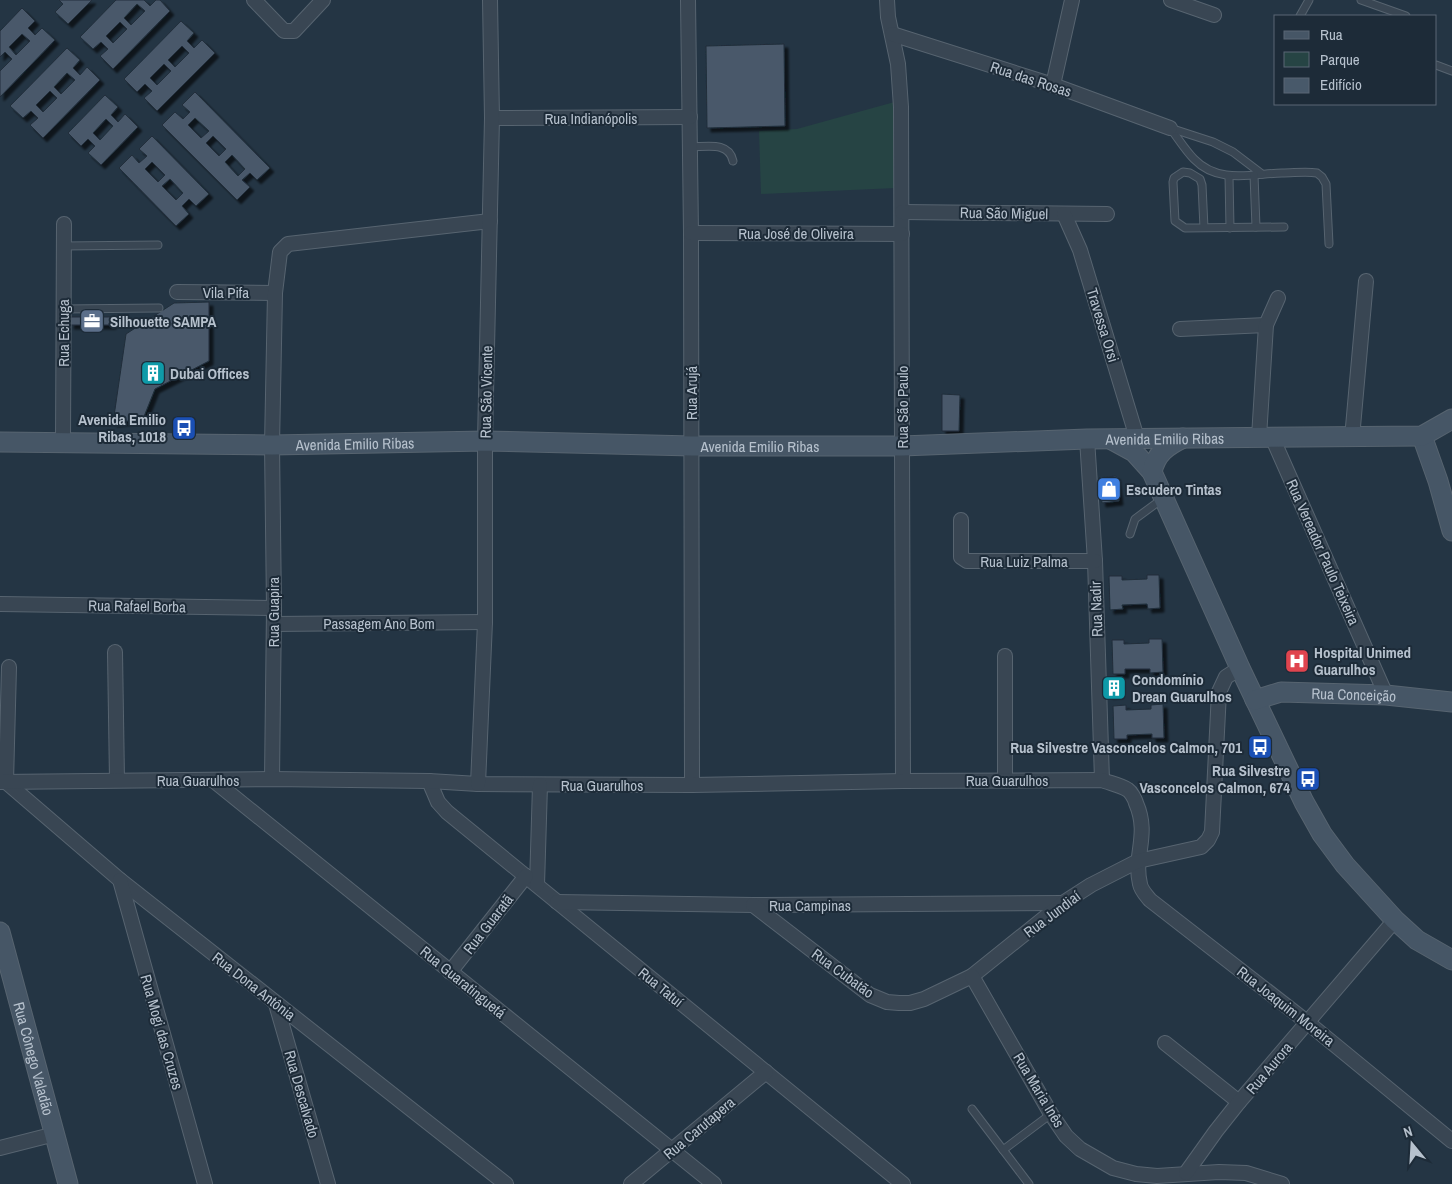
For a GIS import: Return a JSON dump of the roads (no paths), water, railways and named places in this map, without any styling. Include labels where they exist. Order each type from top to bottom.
[{"type":"main road","points":[[1451,522],[1422,436],[1452,419]]},
{"type":"main road","name":"Avenida Emilio Ribas","points":[[0,442],[272,445],[485,441],[692,446],[902,446],[1137,438],[1352,438],[1422,436]]},
{"type":"main road","points":[[1152,472],[1157,456],[1163,450],[1184,438]]},
{"type":"main road","points":[[1109,439],[1134,452],[1152,472],[1240,668],[1304,802],[1322,834],[1345,865],[1395,920],[1417,940],[1452,960]]},
{"type":"main road","name":"Rua Conceição","points":[[1256,700],[1282,692],[1386,695],[1452,702]]},
{"type":"main road","name":"Rua Cônego Valadão","points":[[0,932],[68,1184]]},
{"type":"street","points":[[254,0],[284,31],[294,31],[323,0]]},
{"type":"street","name":"Rua São Vicente","points":[[478,784],[485,622],[485,441],[492,118],[490,0]]},
{"type":"street","name":"Rua Arujá","points":[[688,0],[691,232],[692,785]]},
{"type":"street","name":"Rua São Paulo","points":[[887,0],[888,17],[898,64],[902,107],[903,781]]},
{"type":"street","points":[[1053,85],[1072,0]]},
{"type":"street","points":[[1171,0],[1214,15]]},
{"type":"street","name":"Rua das Rosas","points":[[892,34],[1053,85],[1170,128]]},
{"type":"street","name":"Rua Indianópolis","points":[[492,118],[690,117]]},
{"type":"street","name":"Rua São Miguel","points":[[902,212],[1107,214]]},
{"type":"street","name":"Travessa Orsi","points":[[1064,214],[1080,250],[1137,438]]},
{"type":"street","name":"Rua Guapira","points":[[272,780],[274,608],[272,445],[275,292],[280,252],[288,244],[490,221]]},
{"type":"street","name":"Rua Echuga","points":[[63,442],[64,224]]},
{"type":"street","name":"Rua José de Oliveira","points":[[691,232],[902,234]]},
{"type":"street","points":[[1352,438],[1366,281]]},
{"type":"street","name":"Vila Pifa","points":[[177,292],[275,292]]},
{"type":"street","points":[[1265,437],[1266,325],[1278,298]]},
{"type":"street","points":[[1180,329],[1266,325]]},
{"type":"street","name":"Rua Vereador Paulo Teixeira","points":[[1265,437],[1386,695]]},
{"type":"street","name":"Rua Nadir","points":[[1087,439],[1095,561],[1102,780]]},
{"type":"street","name":"Rua Luiz Palma","points":[[961,520],[962,556],[967,561],[1095,561]]},
{"type":"street","name":"Rua Rafael Borba","points":[[0,604],[274,608]]},
{"type":"street","name":"Passagem Ano Bom","points":[[274,624],[485,622]]},
{"type":"street","points":[[115,652],[117,780]]},
{"type":"street","points":[[1005,656],[1005,780]]},
{"type":"street","points":[[3,782],[9,667]]},
{"type":"street","name":"Rua Jundiaí","points":[[972,976],[1063,903],[1091,885],[1138,861],[1201,847],[1208,840],[1212,832],[1220,692],[1226,677],[1240,668]]},
{"type":"street","name":"Rua Guaratinguetá","points":[[213,780],[714,1184]]},
{"type":"street","name":"Rua Guarulhos","points":[[3,782],[272,780],[429,781],[540,785],[692,785],[1102,780],[1128,790],[1135,799],[1143,823],[1143,837],[1138,861]]},
{"type":"street","name":"Rua Tatuí","points":[[429,781],[438,802],[447,812],[903,1184]]},
{"type":"street","name":"Rua Dona Antônia","points":[[3,782],[120,880],[506,1184]]},
{"type":"street","points":[[537,885],[540,785]]},
{"type":"street","name":"Rua Joaquim Moreira","points":[[1138,861],[1140,884],[1143,892],[1150,900],[1308,1022],[1452,1141]]},
{"type":"street","name":"Rua Guaratã","points":[[450,972],[526,876]]},
{"type":"street","name":"Rua Mogi das Cruzes","points":[[120,880],[205,1184]]},
{"type":"street","name":"Rua Campinas","points":[[557,902],[752,905],[1063,903]]},
{"type":"street","name":"Rua Cubatão","points":[[752,905],[870,995],[887,1002],[910,1003],[924,999],[972,976]]},
{"type":"street","name":"Rua Aurora","points":[[1186,1173],[1239,1102],[1395,920]]},
{"type":"street","name":"Rua Maria Inês","points":[[972,976],[1051,1114],[1066,1136],[1080,1150],[1113,1168],[1136,1174],[1157,1176],[1186,1173],[1246,1173],[1282,1184]]},
{"type":"street","name":"Rua Descalvado","points":[[276,1004],[328,1184]]},
{"type":"street","points":[[1165,1044],[1239,1102]]},
{"type":"street","name":"Rua Carutapera","points":[[631,1184],[766,1072]]},
{"type":"street","points":[[0,1148],[54,1134]]},
{"type":"lane","points":[[1302,15],[1309,0]]},
{"type":"lane","points":[[1361,0],[1403,15]]},
{"type":"lane","points":[[1437,65],[1452,71]]},
{"type":"lane","points":[[1170,128],[1213,142],[1233,152],[1258,174]]},
{"type":"lane","points":[[1170,128],[1194,159],[1208,170],[1230,176],[1317,173],[1326,184],[1329,244]]},
{"type":"lane","points":[[690,147],[721,147],[731,153],[733,161]]},
{"type":"lane","points":[[1204,228],[1200,179],[1190,173],[1183,172],[1173,182],[1176,221],[1184,228],[1204,228],[1230,228],[1284,227]]},
{"type":"lane","points":[[1256,227],[1258,174]]},
{"type":"lane","points":[[1230,176],[1230,228]]},
{"type":"lane","points":[[63,246],[158,245]]},
{"type":"lane","points":[[63,309],[159,308]]},
{"type":"lane","points":[[1130,534],[1135,519],[1164,497]]},
{"type":"lane","points":[[972,1108],[1029,1184]]},
{"type":"lane","points":[[1003,1150],[1051,1114]]},
{"type":"place","name":"Silhouette SAMPA","points":[[92,321]]},
{"type":"place","name":"Dubai Offices","points":[[153,373]]},
{"type":"place","name":"Avenida Emilio Ribas, 1018","points":[[184,428]]},
{"type":"place","name":"Escudero Tintas","points":[[1109,489]]},
{"type":"place","name":"Hospital Unimed Guarulhos","points":[[1297,661]]},
{"type":"place","name":"Condomínio Drean Guarulhos","points":[[1114,688]]},
{"type":"place","name":"Rua Silvestre Vasconcelos Calmon, 701","points":[[1260,747]]},
{"type":"place","name":"Rua Silvestre Vasconcelos Calmon, 674","points":[[1308,779]]}]
